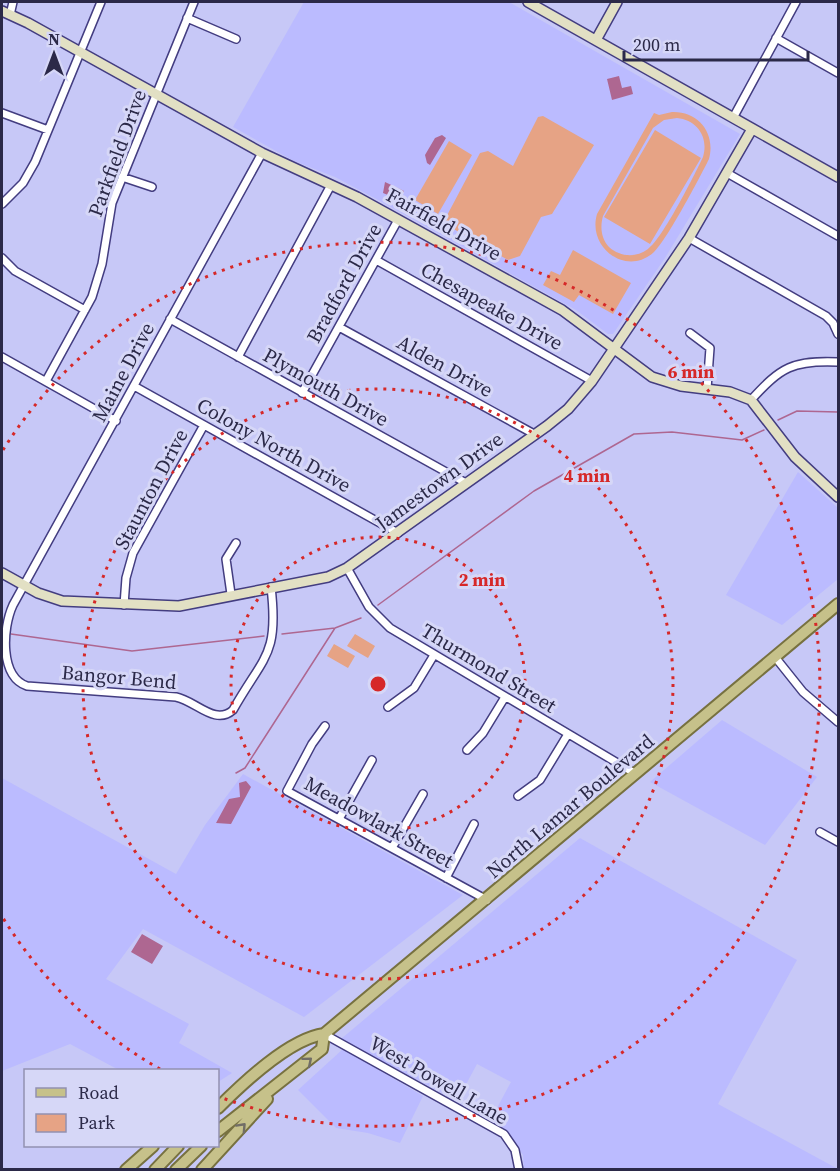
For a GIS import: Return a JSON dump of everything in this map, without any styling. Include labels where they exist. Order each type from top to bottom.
[{"type":"main road","name":"North Lamar Boulevard","points":[[219,1107],[238,1087],[307,1037],[324,1034],[487,900],[838,604]]},
{"type":"main road","name":"North Lamar Boulevard","points":[[219,1130],[282,1083],[322,1049],[324,1034]]},
{"type":"main road","points":[[202,1170],[282,1083]]},
{"type":"main road","points":[[219,1100],[238,1087]]},
{"type":"main road","points":[[126,1170],[152,1147]]},
{"type":"main road","points":[[155,1170],[177,1147]]},
{"type":"main road","points":[[176,1170],[200,1147]]},
{"type":"street","points":[[6,13],[13,2]]},
{"type":"street","points":[[2,204],[23,183],[48,130],[101,2]]},
{"type":"street","name":"Parkfield Drive","points":[[46,381],[85,310],[98,281],[105,249],[109,213],[194,2]]},
{"type":"street","points":[[528,2],[838,177]]},
{"type":"street","points":[[596,40],[617,2]]},
{"type":"street","points":[[733,118],[796,2]]},
{"type":"street","name":"Fairfield Drive","points":[[6,13],[262,153],[398,220],[576,318],[613,350],[662,381],[730,392],[751,400]]},
{"type":"street","points":[[187,18],[236,39]]},
{"type":"street","points":[[776,38],[838,74]]},
{"type":"street","points":[[2,113],[48,130]]},
{"type":"street","name":"Jamestown Drive","points":[[2,573],[48,598],[62,601],[179,606],[231,594],[328,577],[347,568],[568,409],[592,381],[689,238],[752,129]]},
{"type":"street","name":"Maine Drive","points":[[13,605],[262,153]]},
{"type":"street","points":[[727,173],[838,236]]},
{"type":"street","points":[[122,177],[152,187]]},
{"type":"street","points":[[238,357],[331,185]]},
{"type":"street","name":"Bradford Drive","points":[[302,393],[398,220]]},
{"type":"street","points":[[689,238],[826,316],[838,334]]},
{"type":"street","points":[[2,258],[15,271],[85,310]]},
{"type":"street","name":"Chesapeake Drive","points":[[376,260],[592,381]]},
{"type":"street","name":"Plymouth Drive","points":[[170,319],[466,483]]},
{"type":"street","name":"Alden Drive","points":[[339,327],[534,434]]},
{"type":"street","points":[[690,333],[710,348],[707,389]]},
{"type":"street","points":[[838,353],[838,361],[806,361],[789,366],[776,374],[751,400],[795,457],[838,497]]},
{"type":"street","points":[[2,357],[116,421]]},
{"type":"street","name":"Colony North Drive","points":[[134,386],[398,532]]},
{"type":"street","name":"Staunton Drive","points":[[124,605],[126,579],[133,553],[204,425]]},
{"type":"street","points":[[231,594],[226,560],[236,543]]},
{"type":"street","name":"Thurmond Street","points":[[347,568],[364,600],[381,622],[636,774]]},
{"type":"street","name":"Bangor Bend","points":[[13,605],[4,627],[4,656],[8,673],[16,682],[27,686],[176,698],[192,702],[218,717],[233,710],[268,652],[274,618],[271,587]]},
{"type":"street","points":[[388,708],[414,688],[434,655]]},
{"type":"street","points":[[776,657],[803,692],[838,722]]},
{"type":"street","points":[[467,750],[483,734],[505,697]]},
{"type":"street","name":"Meadowlark Street","points":[[325,726],[286,790],[487,900]]},
{"type":"street","points":[[518,796],[540,780],[568,734]]},
{"type":"street","points":[[339,819],[372,760]]},
{"type":"street","points":[[392,848],[423,794]]},
{"type":"street","points":[[446,878],[474,824]]},
{"type":"street","points":[[820,831],[838,842]]},
{"type":"street","name":"West Powell Lane","points":[[324,1034],[504,1134],[515,1150],[519,1170]]},
{"type":"shaded area","points":[[304,2],[509,2],[740,134],[665,258],[613,334],[608,334],[576,310],[380,201],[335,177],[294,161],[233,127]]},
{"type":"shaded area","points":[[619,76],[622,88],[631,86],[633,94],[612,100],[607,79]]},
{"type":"shaded area","points":[[442,135],[446,138],[430,165],[425,155],[435,138]]},
{"type":"shaded area","points":[[385,182],[404,191],[400,200],[383,193]]},
{"type":"shaded area","points":[[798,472],[838,508],[838,579],[782,625],[726,595]]},
{"type":"shaded area","points":[[722,720],[817,777],[765,845],[650,782]]},
{"type":"shaded area","points":[[243,774],[463,895],[304,1017],[143,929],[106,979],[189,1024],[179,1043],[232,1073],[219,1081],[219,1069],[117,1069],[70,1044],[2,1071],[2,778],[176,874],[205,825]]},
{"type":"shaded area","points":[[246,781],[251,787],[231,824],[216,823],[229,799],[240,797],[239,783]]},
{"type":"shaded area","points":[[580,838],[797,960],[718,1104],[838,1169],[524,1169],[523,1155],[509,1135],[490,1121],[511,1082],[477,1064],[457,1101],[341,1039]]},
{"type":"shaded area","points":[[142,934],[163,946],[152,964],[131,952]]},
{"type":"shaded area","points":[[343,1049],[423,1096],[400,1143],[368,1133],[336,1128],[298,1090]]},
{"type":"green space","points":[[672,112],[690,115],[703,125],[710,141],[709,159],[675,222],[654,252],[643,259],[621,260],[604,248],[598,238],[595,226],[597,214],[654,113],[659,115]],"holes":[[[684,119],[696,126],[703,136],[704,150],[699,166],[670,220],[654,243],[638,254],[618,253],[604,240],[601,228],[603,216],[653,128],[664,120]]]},
{"type":"green space","points":[[543,116],[594,145],[552,214],[541,217],[520,256],[508,260],[443,223],[480,153],[488,151],[513,166],[538,117]]},
{"type":"green space","points":[[655,130],[701,158],[650,244],[604,217]]},
{"type":"green space","points":[[449,141],[472,155],[438,214],[415,200]]},
{"type":"green space","points":[[573,250],[631,283],[613,314],[579,295],[574,302],[543,285],[551,271],[560,275]]},
{"type":"green space","points":[[355,634],[375,646],[368,658],[347,646]]},
{"type":"green space","points":[[334,644],[355,656],[348,668],[327,656]]},
{"type":"waterway","points":[[778,420],[797,411],[838,412]]},
{"type":"waterway","points":[[378,605],[534,491],[634,434],[672,432],[742,440],[764,430]]},
{"type":"waterway","points":[[282,634],[335,628],[361,618]]},
{"type":"waterway","points":[[236,773],[245,768],[335,628]]},
{"type":"waterway","points":[[11,634],[132,651],[264,636]]}]
